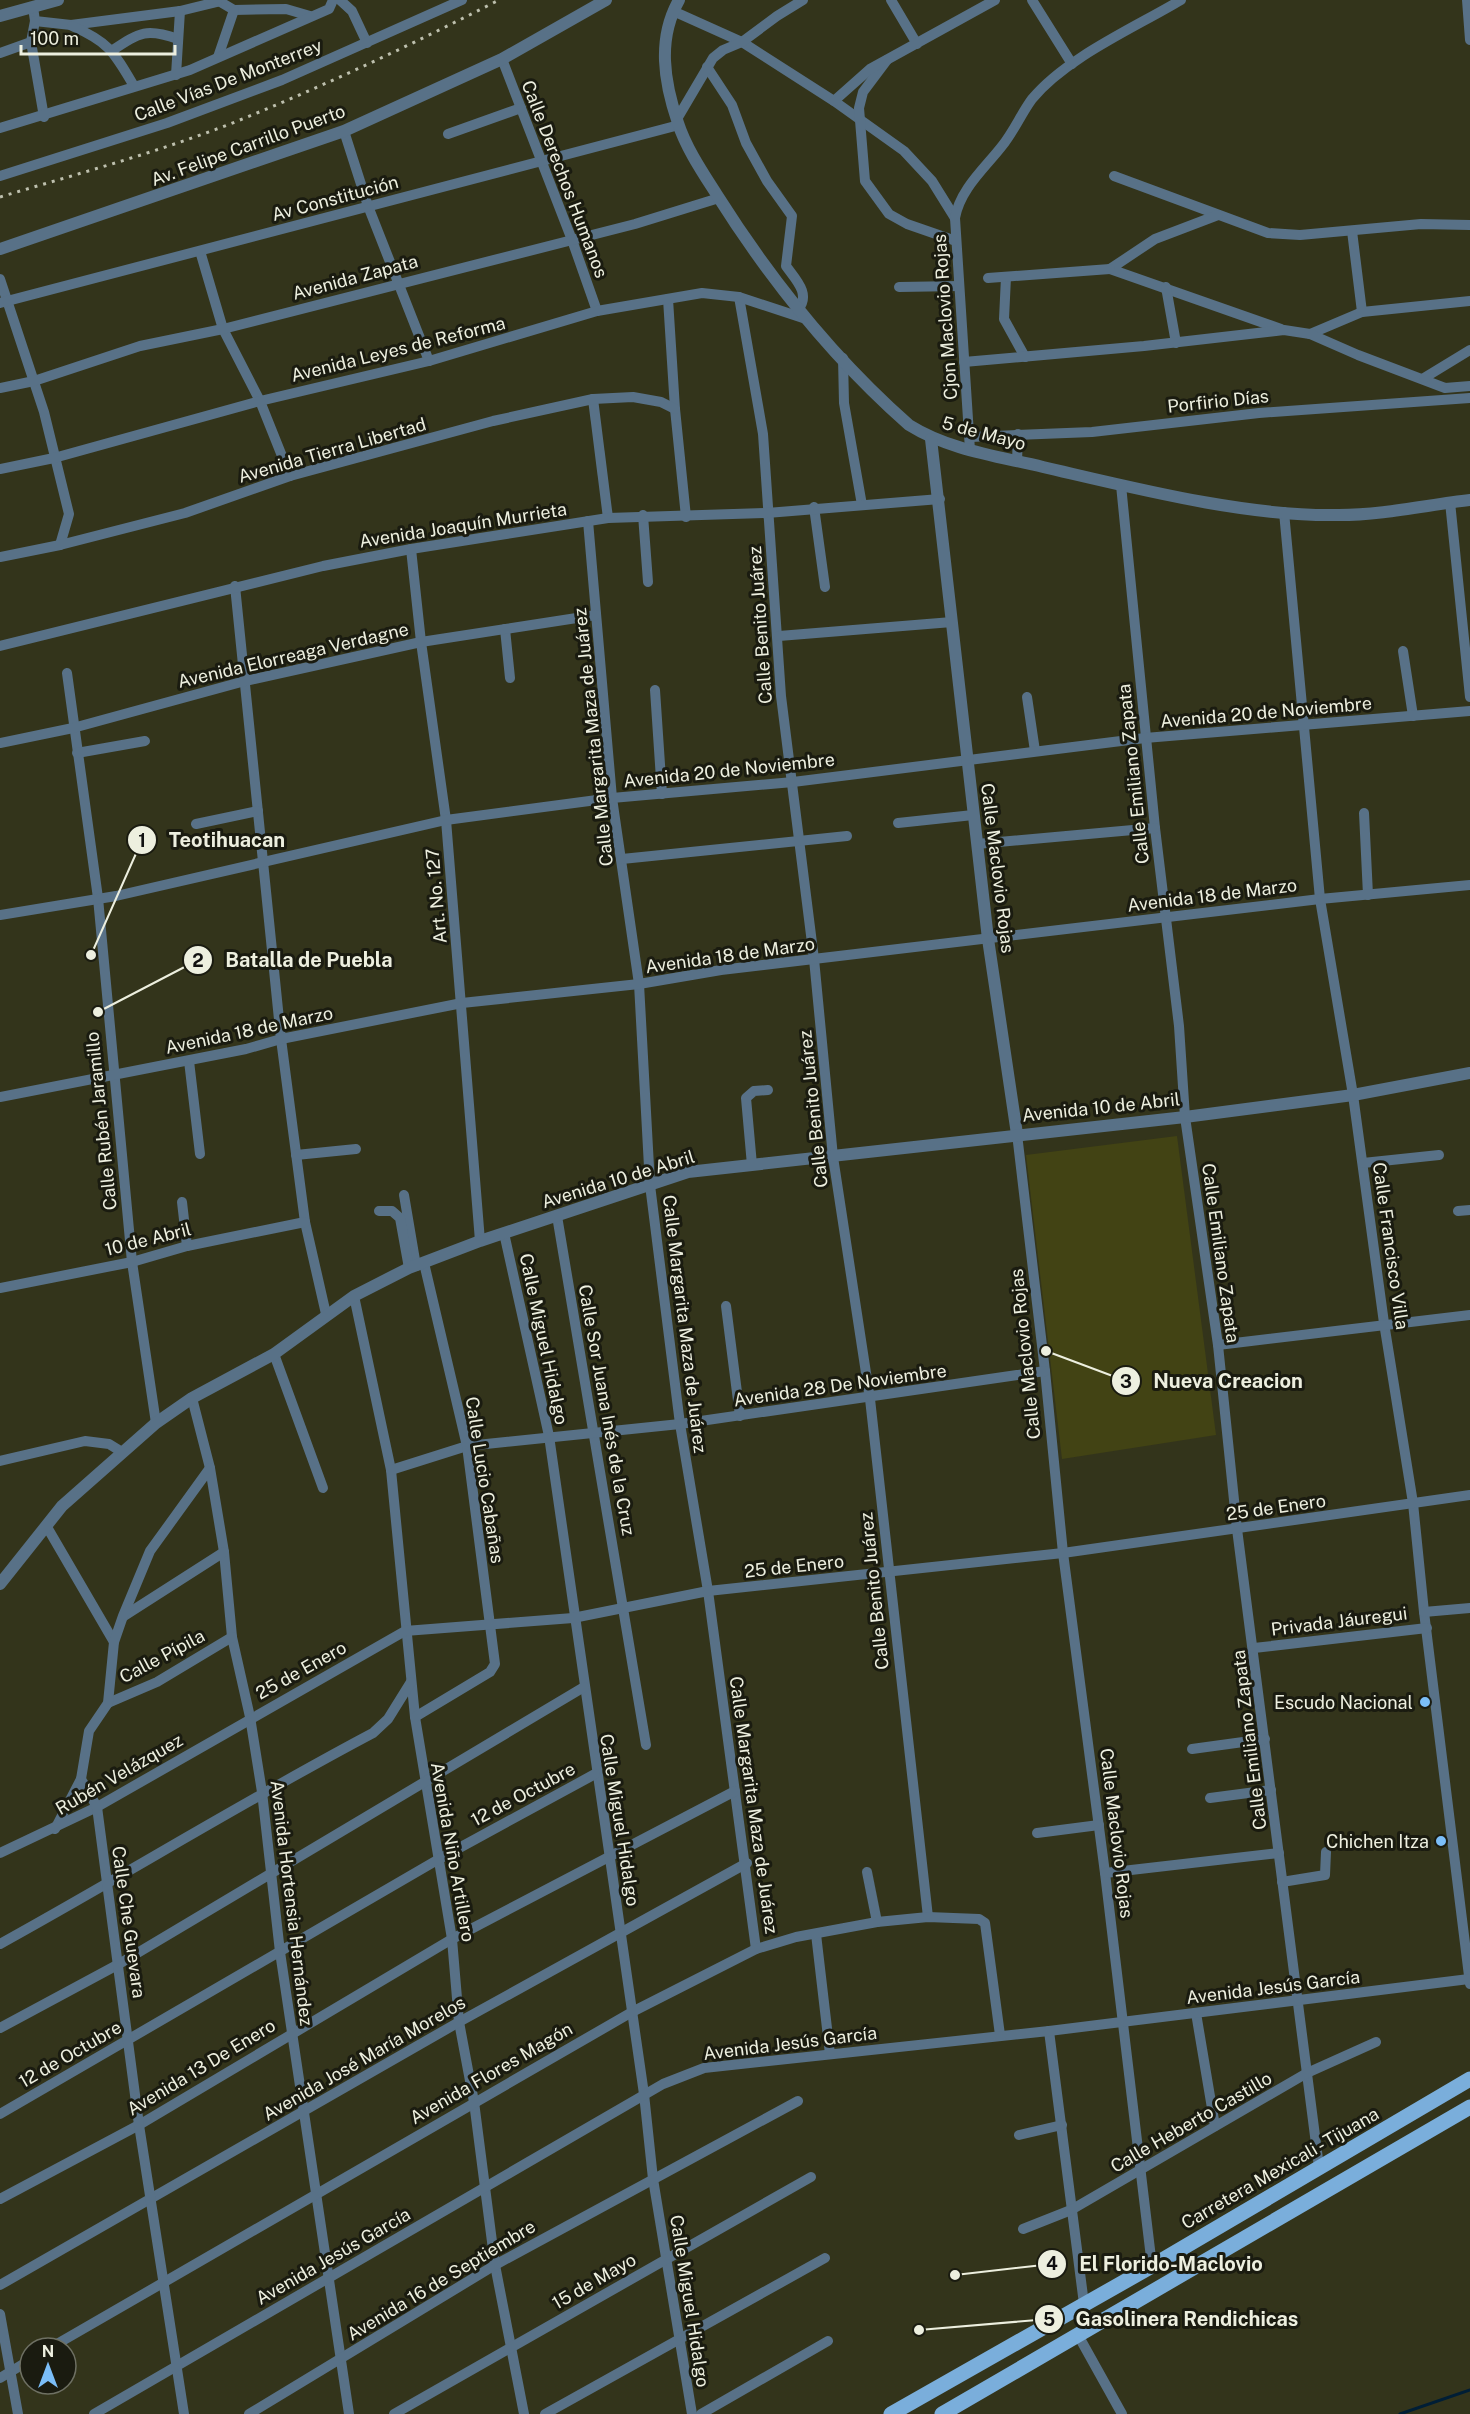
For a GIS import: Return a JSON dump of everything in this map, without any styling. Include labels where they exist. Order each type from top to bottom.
[{"type":"main road","name":"Carretera Mexicali - Tijuana","points":[[891,2414],[1152,2266],[1470,2079]]},
{"type":"main road","points":[[942,2414],[1470,2107]]},
{"type":"street","points":[[0,16],[58,0]]},
{"type":"street","points":[[0,128],[44,117],[134,86],[176,75],[329,9],[333,0]]},
{"type":"street","points":[[340,0],[352,11],[367,43]]},
{"type":"street","name":"Calle Vías De Monterrey","points":[[0,176],[167,123],[282,80],[462,0]]},
{"type":"street","name":"Av. Felipe Carrillo Puerto","points":[[0,249],[344,131],[502,59],[606,0]]},
{"type":"street","points":[[678,122],[707,67],[723,50],[742,42],[777,15],[803,0]]},
{"type":"street","points":[[891,0],[917,44]]},
{"type":"street","points":[[1032,0],[1072,64]]},
{"type":"street","points":[[955,218],[957,205],[967,189],[1004,144],[1033,99],[1072,64],[1181,0]]},
{"type":"street","points":[[1467,0],[1470,40]]},
{"type":"street","points":[[71,26],[180,11],[217,1],[234,10],[287,4],[310,16]]},
{"type":"street","points":[[834,101],[870,69],[988,2]]},
{"type":"street","points":[[676,6],[742,42],[834,101],[904,152],[932,181],[955,218]]},
{"type":"street","name":"5 de Mayo","points":[[676,6],[667,27],[665,68],[678,122],[719,198],[802,315],[897,414],[932,439],[1121,485],[1284,512],[1340,515],[1470,500]]},
{"type":"street","points":[[33,7],[35,21],[31,42],[44,117]]},
{"type":"street","points":[[218,57],[234,10]]},
{"type":"street","points":[[176,75],[180,11]]},
{"type":"street","points":[[35,21],[71,26],[92,34],[113,50],[134,86]]},
{"type":"street","points":[[113,50],[147,31],[159,32],[178,39]]},
{"type":"street","points":[[0,53],[31,42]]},
{"type":"street","name":"Calle Derechos Humanos","points":[[502,59],[597,311]]},
{"type":"street","points":[[887,60],[863,92],[859,108],[865,181],[889,214],[907,224],[956,241]]},
{"type":"street","points":[[707,67],[732,105],[746,142],[767,181],[792,216],[786,266],[803,290],[802,315]]},
{"type":"street","points":[[448,134],[522,108]]},
{"type":"street","name":"Av Constitución","points":[[3,303],[541,161],[678,122]]},
{"type":"street","points":[[344,131],[368,206],[429,362]]},
{"type":"street","points":[[1114,176],[1268,233],[1300,235],[1421,224],[1470,225]]},
{"type":"street","name":"Avenida Zapata","points":[[0,388],[34,381],[140,346],[223,329],[572,240],[719,198]]},
{"type":"street","points":[[1110,269],[1155,239],[1218,215]]},
{"type":"street","name":"Cjon Maclovio Rojas","points":[[955,218],[970,450]]},
{"type":"street","points":[[1352,231],[1362,312]]},
{"type":"street","points":[[200,251],[223,329],[260,400],[290,476]]},
{"type":"street","points":[[988,279],[1110,269],[1284,330],[1310,334],[1358,356],[1424,378],[1445,388],[1470,386]]},
{"type":"street","points":[[1006,277],[1004,319],[1025,357]]},
{"type":"street","points":[[0,279],[3,303],[34,381],[69,514],[60,545]]},
{"type":"street","points":[[899,287],[959,286]]},
{"type":"street","points":[[1166,287],[1176,343]]},
{"type":"street","name":"Avenida Leyes de Reforma","points":[[0,469],[54,458],[260,400],[429,362],[597,311],[702,293],[740,297],[802,315]]},
{"type":"street","name":"Calle Benito Juárez","points":[[740,297],[763,434],[767,513],[779,636],[781,696],[814,959],[833,1157],[870,1399],[928,1917]]},
{"type":"street","points":[[668,299],[675,409],[686,517]]},
{"type":"street","points":[[1310,334],[1362,312],[1470,301]]},
{"type":"street","points":[[964,363],[1176,343],[1284,330]]},
{"type":"street","points":[[1424,378],[1470,350]]},
{"type":"street","points":[[843,358],[844,403],[862,505]]},
{"type":"street","name":"Avenida Tierra Libertad","points":[[0,556],[60,545],[185,513],[290,476],[493,421],[593,399],[633,397],[661,402],[675,409]]},
{"type":"street","name":"Porfirio Días","points":[[970,437],[1092,432],[1259,413],[1470,398]]},
{"type":"street","points":[[593,399],[608,518]]},
{"type":"street","points":[[1017,461],[1018,434]]},
{"type":"street","name":"Calle Maclovio Rojas","points":[[932,439],[966,760],[988,939],[1017,1134],[1045,1371],[1063,1553],[1105,1873],[1152,2266]]},
{"type":"street","name":"Calle Emiliano Zapata","points":[[1121,485],[1164,917],[1179,1026],[1185,1117],[1218,1346],[1237,1529],[1319,2168]]},
{"type":"street","name":"Avenida Joaquín Murrieta","points":[[0,646],[235,586],[411,549],[588,521],[643,515],[686,517],[767,513],[814,507],[940,499]]},
{"type":"street","points":[[1450,502],[1470,697]]},
{"type":"street","points":[[814,507],[825,587]]},
{"type":"street","name":"Calle Francisco Villa","points":[[1284,512],[1320,899],[1353,1095],[1384,1323],[1413,1503],[1424,1612],[1470,1984]]},
{"type":"street","points":[[643,515],[648,582]]},
{"type":"street","name":"Calle Margarita Maza de Juárez","points":[[588,521],[612,798],[639,984],[650,1185],[680,1424],[708,1591],[747,1863],[756,1948]]},
{"type":"street","name":"Art. No. 127","points":[[411,549],[421,642],[446,820],[480,1241]]},
{"type":"street","points":[[235,586],[281,1039],[305,1222],[326,1314]]},
{"type":"street","name":"Avenida Elorreaga Verdagne","points":[[0,743],[74,728],[245,681],[421,642],[596,615]]},
{"type":"street","points":[[779,636],[952,622]]},
{"type":"street","points":[[505,629],[510,678]]},
{"type":"street","points":[[1403,651],[1413,716]]},
{"type":"street","name":"Calle Rubén Jaramillo","points":[[67,673],[98,898],[132,1262],[156,1423]]},
{"type":"street","points":[[655,690],[662,794]]},
{"type":"street","points":[[1028,697],[1035,751]]},
{"type":"street","name":"Avenida 20 de Noviembre","points":[[0,915],[98,898],[446,820],[612,798],[793,782],[1145,738],[1470,711]]},
{"type":"street","points":[[77,753],[145,741]]},
{"type":"street","points":[[196,824],[258,811]]},
{"type":"street","points":[[1364,813],[1368,895]]},
{"type":"street","points":[[898,823],[973,815]]},
{"type":"street","points":[[977,844],[1155,828]]},
{"type":"street","points":[[622,859],[847,836]]},
{"type":"street","name":"Avenida 18 de Marzo","points":[[0,1096],[189,1061],[281,1039],[462,1004],[639,984],[721,970],[1164,917],[1470,885]]},
{"type":"street","points":[[189,1061],[200,1154]]},
{"type":"street","name":"Avenida 10 de Abril","points":[[0,1584],[62,1506],[156,1423],[192,1398],[274,1354],[326,1314],[354,1296],[416,1266],[480,1241],[688,1172],[1185,1117],[1353,1095],[1470,1073]]},
{"type":"street","points":[[752,1165],[746,1098],[754,1091],[768,1090]]},
{"type":"street","points":[[296,1155],[325,1150],[357,1149]]},
{"type":"street","points":[[1363,1163],[1439,1155]]},
{"type":"street","points":[[404,1195],[416,1266]]},
{"type":"street","points":[[182,1202],[187,1246]]},
{"type":"street","points":[[1458,1211],[1470,1210]]},
{"type":"street","points":[[379,1211],[392,1211],[400,1218],[416,1266]]},
{"type":"street","name":"Calle Sor Juana Inés de la Cruz","points":[[557,1216],[646,1745]]},
{"type":"street","name":"10 de Abril","points":[[0,1288],[132,1262],[187,1246],[305,1222]]},
{"type":"street","name":"Calle Miguel Hidalgo","points":[[504,1233],[549,1437],[573,1618],[644,2094],[653,2179],[692,2414]]},
{"type":"street","name":"Calle Lucio Cabañas","points":[[415,1717],[494,1669],[491,1624],[467,1446],[416,1266]]},
{"type":"street","name":"Avenida Niño Artillero","points":[[354,1296],[391,1470],[415,1717],[452,1939],[459,2022],[474,2102],[495,2265],[524,2414]]},
{"type":"street","points":[[726,1306],[740,1416]]},
{"type":"street","points":[[1218,1346],[1384,1323],[1470,1315]]},
{"type":"street","points":[[274,1354],[323,1488]]},
{"type":"street","name":"Avenida 28 De Noviembre","points":[[391,1470],[467,1446],[594,1431],[680,1424],[870,1399],[1045,1371]]},
{"type":"street","name":"Avenida Hortensia Hernández","points":[[192,1398],[210,1468],[224,1552],[232,1637],[250,1717],[262,1792],[270,1875],[291,2032],[305,2112],[349,2414]]},
{"type":"street","points":[[0,1461],[85,1441],[109,1444],[122,1452]]},
{"type":"street","points":[[55,1829],[81,1779],[89,1731],[108,1703],[114,1642],[150,1551],[210,1468]]},
{"type":"street","name":"25 de Enero","points":[[250,1717],[405,1631],[573,1618],[624,1610],[708,1591],[888,1574],[1063,1553],[1470,1495]]},
{"type":"street","points":[[47,1527],[114,1642]]},
{"type":"street","points":[[123,1616],[224,1552]]},
{"type":"street","points":[[1424,1612],[1470,1608]]},
{"type":"street","name":"Privada Jáuregui","points":[[1254,1648],[1426,1628]]},
{"type":"street","name":"Calle Pípila","points":[[108,1703],[157,1682],[232,1637]]},
{"type":"street","points":[[0,1944],[107,1885],[262,1792],[373,1733],[388,1719],[411,1682]]},
{"type":"street","points":[[0,2028],[119,1964],[424,1780],[584,1687]]},
{"type":"street","name":"Rubén Velázquez","points":[[0,1852],[55,1829],[97,1807],[250,1717]]},
{"type":"street","points":[[1192,1749],[1265,1739]]},
{"type":"street","name":"12 de Octubre","points":[[0,2114],[440,1858],[596,1774]]},
{"type":"street","name":"Calle Che Guevara","points":[[81,1779],[97,1807],[139,2125],[184,2414]]},
{"type":"street","points":[[1210,1798],[1271,1790]]},
{"type":"street","name":"Avenida 13 De Enero","points":[[0,2199],[139,2125],[291,2032],[452,1939],[735,1791]]},
{"type":"street","points":[[1037,1833],[1099,1825]]},
{"type":"street","points":[[1282,1882],[1325,1875],[1326,1852]]},
{"type":"street","points":[[1105,1873],[1279,1853]]},
{"type":"street","name":"Avenida José María Morelos","points":[[0,2285],[459,2022],[747,1863]]},
{"type":"street","points":[[867,1872],[877,1922]]},
{"type":"street","name":"Avenida Flores Magón","points":[[70,2336],[632,2012],[756,1948],[796,1937],[877,1922],[928,1917],[980,1919],[985,1923],[1000,2036]]},
{"type":"street","points":[[816,1934],[830,2054]]},
{"type":"street","name":"Avenida Jesús García","points":[[94,2414],[644,2094],[704,2068],[1049,2031],[1469,1979]]},
{"type":"street","points":[[1196,2013],[1215,2126]]},
{"type":"street","points":[[1049,2031],[1084,2304]]},
{"type":"street","name":"Calle Heberto Castillo","points":[[1023,2229],[1071,2210],[1307,2073],[1376,2042]]},
{"type":"street","name":"Avenida 16 de Septiembre","points":[[249,2414],[495,2265],[798,2101]]},
{"type":"street","points":[[1019,2135],[1062,2125]]},
{"type":"street","name":"15 de Mayo","points":[[394,2414],[811,2177]]},
{"type":"street","points":[[545,2414],[825,2258]]},
{"type":"street","points":[[0,2314],[18,2414]]},
{"type":"street","points":[[1078,2335],[1122,2414]]},
{"type":"street","points":[[701,2414],[828,2341]]},
{"type":"street","points":[[0,2378],[18,2367]]},
{"type":"shaded area","points":[[1177,1136],[1216,1435],[1062,1459],[1026,1155]]},
{"type":"waterway","points":[[1400,2414],[1470,2390]]},
{"type":"railway","points":[[0,197],[145,154],[230,124],[366,65],[499,0]]},
{"type":"place","name":"Teotihuacan","points":[[91,955]]},
{"type":"place","name":"Batalla de Puebla","points":[[98,1012]]},
{"type":"place","name":"Nueva Creacion","points":[[1046,1351]]},
{"type":"place","name":"Escudo Nacional","points":[[1425,1702]]},
{"type":"place","name":"Chichen Itza","points":[[1441,1841]]},
{"type":"place","name":"El Florido-Maclovio","points":[[955,2275]]},
{"type":"place","name":"Gasolinera Rendichicas","points":[[919,2330]]}]
